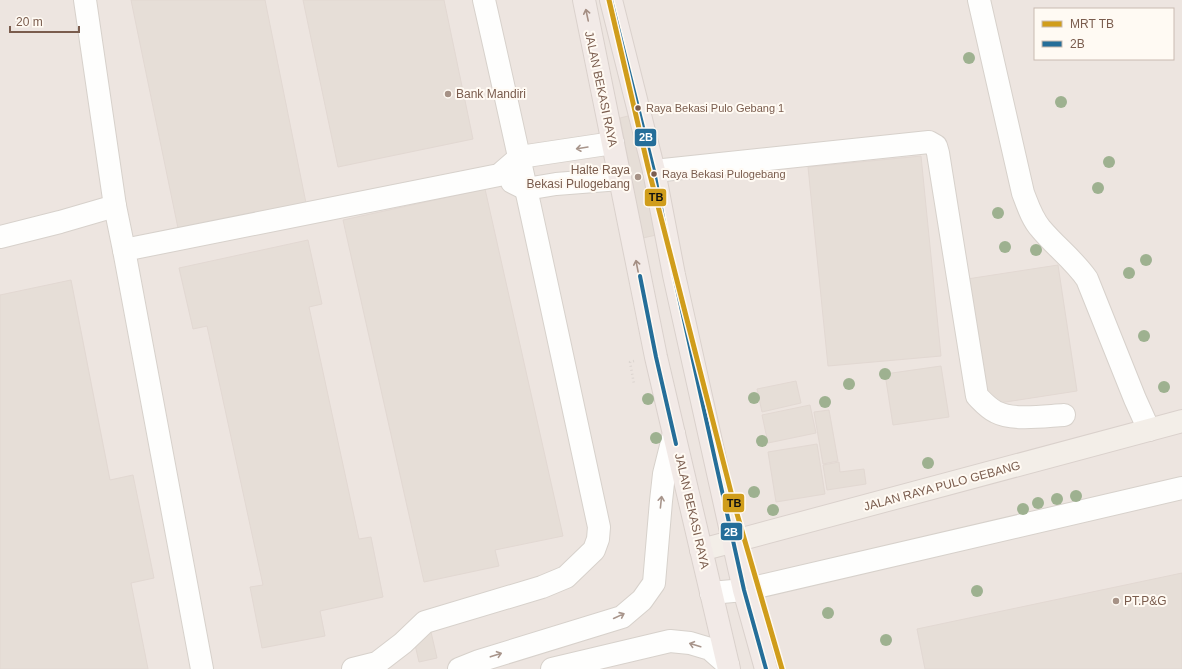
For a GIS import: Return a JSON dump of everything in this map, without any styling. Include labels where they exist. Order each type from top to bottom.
[{"type":"highway","name":"JALAN BEKASI RAYA","points":[[584,0],[656,357],[729,667]]},
{"type":"highway","points":[[611,0],[654,171],[674,275],[744,590],[766,669]]},
{"type":"main road","name":"JALAN RAYA PULO GEBANG","points":[[701,550],[1182,421]]},
{"type":"street","points":[[85,0],[115,206],[202,669]]},
{"type":"street","points":[[352,669],[377,663],[403,643],[425,622],[542,587],[566,577],[594,550],[598,539],[599,527],[520,157],[484,0]]},
{"type":"street","points":[[979,0],[1023,193],[1031,213],[1040,229],[1079,268],[1087,280],[1149,430]]},
{"type":"street","points":[[654,171],[929,142],[936,146],[977,396],[997,413],[1015,417],[1064,415]]},
{"type":"street","points":[[124,250],[499,176],[520,157],[612,143]]},
{"type":"street","points":[[499,176],[526,188],[620,178]]},
{"type":"street","points":[[0,237],[115,206]]},
{"type":"street","points":[[459,669],[486,658],[622,617],[642,600],[654,583],[664,474],[674,434]]},
{"type":"street","points":[[711,593],[744,590],[1182,488]]},
{"type":"street","points":[[552,669],[670,641],[690,643],[710,649],[729,667]]},
{"type":"path","points":[[630,362],[634,384]]},
{"type":"shaded area","points":[[0,0],[1182,0],[1182,669],[0,669]]},
{"type":"building","points":[[131,0],[265,0],[307,208],[179,233]]},
{"type":"building","points":[[303,0],[444,0],[473,139],[338,167]]},
{"type":"building","name":"Halte Raya Bekasi Pulogebang","points":[[632,115],[656,235],[643,238],[620,118]]},
{"type":"building","points":[[921,156],[941,356],[828,366],[808,167]]},
{"type":"building","points":[[485,189],[563,536],[495,550],[499,566],[424,582],[343,220]]},
{"type":"building","points":[[308,240],[322,304],[309,307],[359,539],[371,537],[383,597],[320,611],[325,636],[262,648],[250,587],[263,585],[207,326],[193,329],[179,268]]},
{"type":"building","points":[[1058,265],[1077,391],[986,405],[967,279]]},
{"type":"building","points":[[71,280],[110,480],[133,475],[154,578],[131,583],[148,669],[0,669],[0,295]]},
{"type":"building","points":[[941,366],[949,417],[893,425],[885,374]]},
{"type":"building","points":[[796,381],[801,403],[762,412],[757,389]]},
{"type":"building","points":[[810,405],[816,433],[768,443],[762,415]]},
{"type":"building","points":[[829,410],[838,461],[823,464],[814,412]]},
{"type":"building","points":[[817,444],[825,494],[776,502],[768,452]]},
{"type":"building","points":[[839,462],[840,472],[864,469],[866,484],[827,490],[823,465]]},
{"type":"building","name":"PT.P&G","points":[[1182,573],[1182,669],[925,669],[917,629]]},
{"type":"building","points":[[431,632],[437,658],[419,662],[413,636]]},
{"type":"metro line","name":"TB","points":[[609,0],[648,167],[733,500],[782,669]]},
{"type":"transit line","name":"2B","points":[[611,0],[654,171],[674,275],[744,590],[766,669]]},
{"type":"transit line","name":"2B","points":[[640,276],[656,357],[676,444]]},
{"type":"place","name":"Bank Mandiri","points":[[448,94]]},
{"type":"place","name":"Raya Bekasi Pulo Gebang 1","points":[[638,108]]},
{"type":"place","name":"Raya Bekasi Pulogebang","points":[[654,174]]},
{"type":"place","name":"Halte Raya Bekasi Pulogebang","points":[[638,177]]},
{"type":"place","name":"PT.P&G","points":[[1116,601]]}]
